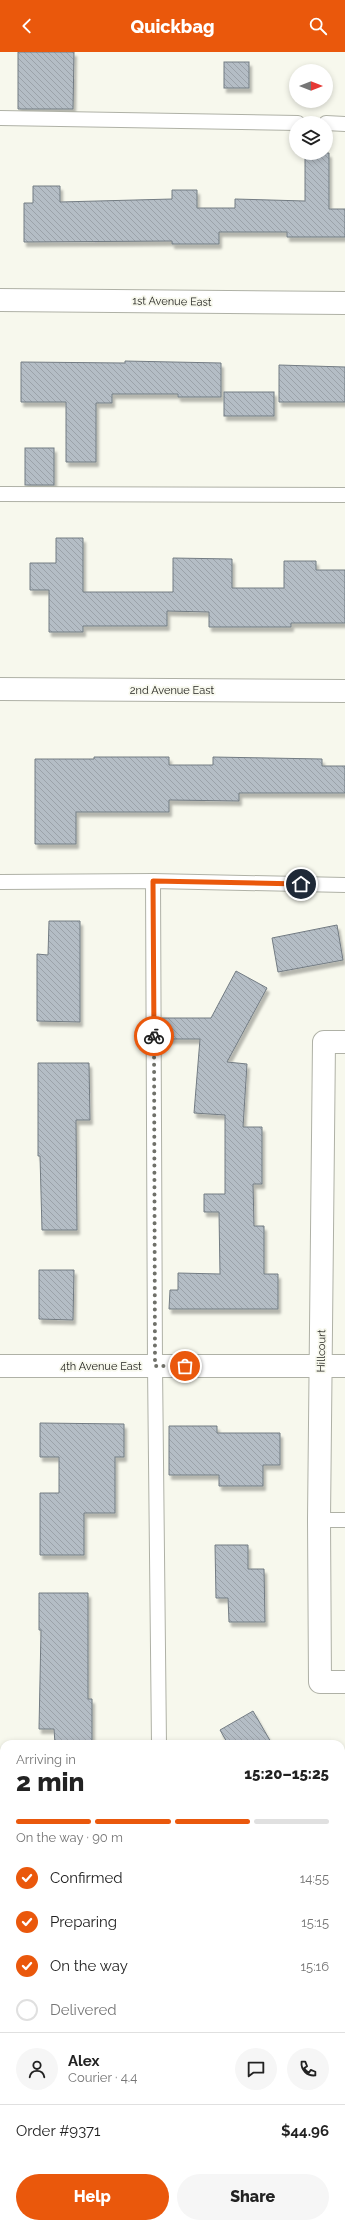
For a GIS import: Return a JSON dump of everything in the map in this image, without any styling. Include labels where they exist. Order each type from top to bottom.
[{"type":"street","name":"1st Avenue East","points":[[0,300],[345,303]]},
{"type":"street","name":"2nd Avenue East","points":[[0,689],[345,691]]},
{"type":"street","name":"Hillcourt","points":[[345,1042],[324,1042],[319,1520],[320,1682],[345,1682]]},
{"type":"street","name":"4th Avenue East","points":[[0,1366],[345,1366]]},
{"type":"lane","points":[[0,118],[289,123]]},
{"type":"lane","points":[[333,123],[345,124]]},
{"type":"lane","points":[[0,494],[345,495]]},
{"type":"lane","points":[[0,882],[153,881],[345,885]]},
{"type":"lane","points":[[153,881],[155,1366],[159,1740]]},
{"type":"lane","points":[[319,1520],[345,1520]]},
{"type":"building","points":[[18,52],[74,52],[73,109],[18,109]]},
{"type":"building","points":[[224,62],[249,62],[249,88],[224,88]]},
{"type":"building","points":[[305,160],[329,160],[329,209],[345,209],[345,237],[287,237],[287,232],[219,232],[219,244],[172,244],[172,241],[24,242],[24,203],[33,203],[33,186],[60,186],[60,202],[172,199],[172,190],[197,190],[197,208],[235,208],[235,199],[305,201]]},
{"type":"building","points":[[125,361],[221,363],[221,397],[178,397],[178,394],[112,394],[112,403],[96,403],[96,462],[66,462],[66,402],[21,402],[21,362],[125,363]]},
{"type":"building","points":[[279,365],[345,367],[345,402],[279,402]]},
{"type":"building","points":[[224,392],[274,392],[274,416],[224,416]]},
{"type":"building","points":[[25,448],[54,448],[54,485],[25,485]]},
{"type":"building","points":[[56,538],[83,538],[83,592],[173,592],[173,558],[232,559],[232,588],[284,588],[284,561],[316,561],[316,570],[345,570],[345,623],[291,623],[291,627],[209,627],[209,612],[167,611],[167,626],[83,626],[83,632],[49,632],[49,590],[30,590],[30,563],[56,563]]},
{"type":"building","points":[[94,757],[169,757],[169,765],[213,765],[213,757],[322,759],[322,766],[345,766],[345,793],[239,793],[239,801],[169,800],[169,812],[76,812],[76,844],[35,844],[35,759],[94,759]]},
{"type":"building","points":[[49,921],[80,921],[80,1022],[37,1021],[37,954],[48,955]]},
{"type":"building","points":[[337,925],[343,960],[278,972],[272,938]]},
{"type":"building","points":[[236,971],[267,988],[227,1062],[247,1064],[243,1127],[262,1127],[262,1184],[253,1184],[254,1226],[264,1226],[264,1274],[278,1274],[278,1309],[169,1309],[170,1290],[178,1290],[178,1273],[220,1274],[219,1212],[204,1212],[204,1194],[225,1194],[225,1115],[194,1113],[200,1039],[162,1039],[162,1018],[211,1018]]},
{"type":"building","points":[[38,1063],[89,1063],[90,1120],[76,1120],[77,1230],[42,1230],[40,1156],[38,1156]]},
{"type":"building","points":[[39,1270],[74,1270],[73,1320],[39,1319]]},
{"type":"building","points":[[40,1423],[124,1424],[124,1457],[115,1457],[115,1513],[84,1513],[84,1555],[40,1555],[40,1493],[59,1493],[59,1457],[40,1457]]},
{"type":"building","points":[[169,1426],[217,1426],[217,1433],[280,1433],[280,1465],[263,1465],[263,1486],[219,1486],[219,1475],[169,1475]]},
{"type":"building","points":[[215,1545],[248,1545],[248,1569],[264,1569],[265,1622],[229,1622],[228,1598],[216,1598]]},
{"type":"building","points":[[39,1593],[88,1593],[88,1699],[92,1699],[92,1740],[55,1740],[54,1729],[39,1729],[41,1630],[39,1630]]},
{"type":"building","points":[[253,1711],[270,1740],[226,1740],[220,1730]]},
{"type":"way so far","points":[[154,1036],[155,1366],[185,1366]]},
{"type":"route","points":[[154,1036],[153,881],[301,884]]}]
